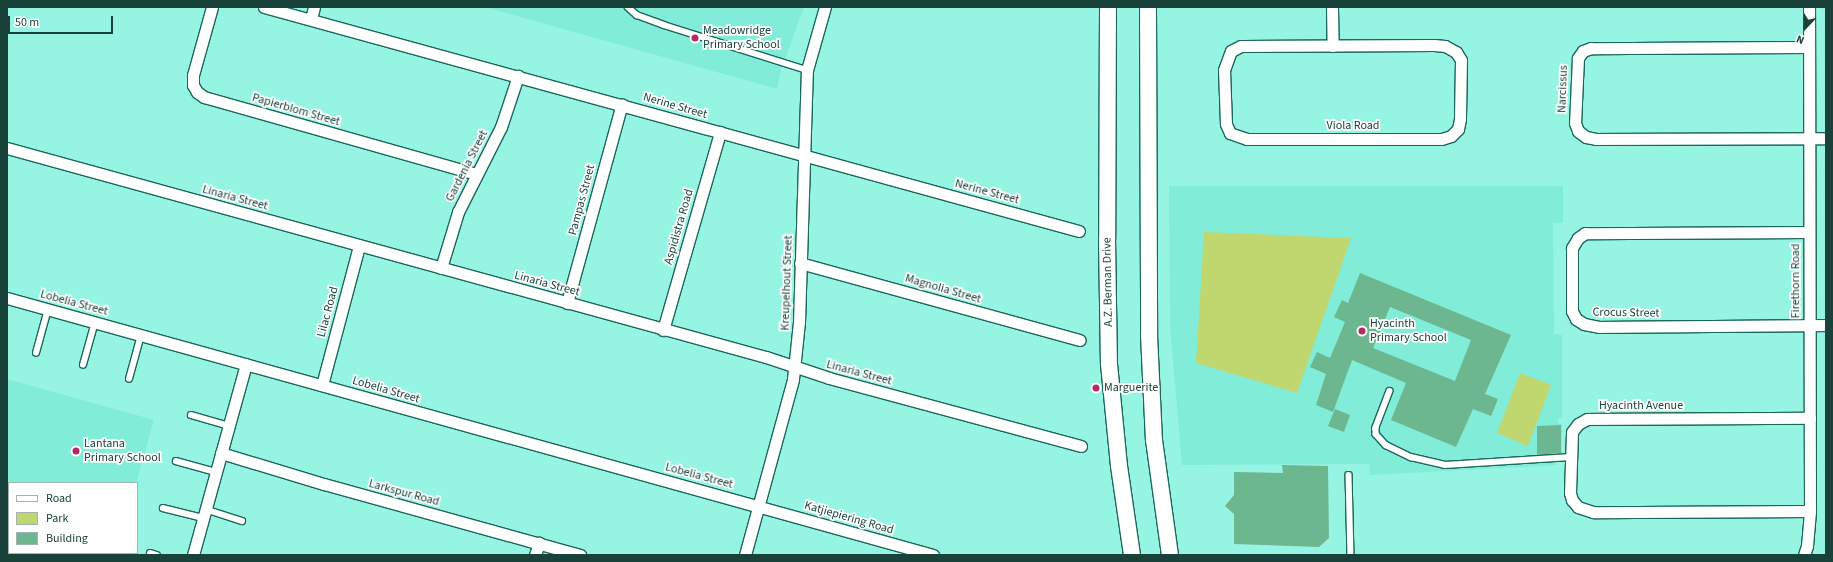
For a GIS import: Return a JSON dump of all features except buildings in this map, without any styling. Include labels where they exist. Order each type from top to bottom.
[{"type":"main road","name":"A.Z. Berman Drive","points":[[1108,7],[1107,247],[1109,364],[1119,466],[1132,555]]},
{"type":"main road","points":[[1148,7],[1149,335],[1157,464],[1170,555]]},
{"type":"street","name":"Papierblom Street","points":[[212,7],[193,75],[193,86],[197,92],[204,97],[476,174]]},
{"type":"street","name":"Nerine Street","points":[[264,7],[622,104],[804,156],[1079,231]]},
{"type":"street","points":[[311,19],[314,7]]},
{"type":"street","name":"Kreupelhout Street","points":[[745,555],[790,394],[799,322],[807,70],[824,7]]},
{"type":"street","points":[[1332,7],[1333,46]]},
{"type":"street","name":"Firethorn Road","points":[[1804,555],[1807,546],[1810,511],[1809,7]]},
{"type":"street","name":"Viola Road","points":[[1434,45],[1445,46],[1456,52],[1460,60],[1460,119],[1458,129],[1451,136],[1441,139],[1247,139],[1230,133],[1226,124],[1224,70],[1231,51],[1241,46],[1333,46],[1434,45]]},
{"type":"street","name":"Narcissus","points":[[1809,47],[1590,48],[1578,58],[1575,123],[1582,134],[1596,139],[1826,138]]},
{"type":"street","name":"Gardenia Street","points":[[441,268],[458,212],[501,127],[518,76]]},
{"type":"street","name":"Pampas Street","points":[[567,303],[622,104]]},
{"type":"street","name":"Aspidistra Road","points":[[663,330],[720,132]]},
{"type":"street","name":"Linaria Street","points":[[7,148],[794,366],[829,378],[1081,446]]},
{"type":"street","name":"Crocus Street","points":[[1809,232],[1585,233],[1578,238],[1572,248],[1570,300],[1576,319],[1584,324],[1599,327],[1826,325]]},
{"type":"street","name":"Lilac Road","points":[[322,385],[359,246]]},
{"type":"street","name":"Magnolia Street","points":[[800,263],[1080,340]]},
{"type":"street","name":"Lobelia Street","points":[[7,298],[759,506]]},
{"type":"street","points":[[193,555],[246,364]]},
{"type":"street","name":"Hyacinth Avenue","points":[[1810,418],[1587,419],[1578,424],[1572,432],[1571,458],[1572,500],[1585,511],[1810,511]]},
{"type":"street","name":"Larkspur Road","points":[[221,453],[324,484],[580,555]]},
{"type":"street","name":"Katjiepiering Road","points":[[759,506],[933,555]]},
{"type":"street","points":[[535,555],[538,543]]},
{"type":"lane","points":[[628,7],[637,15],[664,25],[807,70]]},
{"type":"lane","points":[[36,353],[48,309]]},
{"type":"lane","points":[[83,365],[95,322]]},
{"type":"lane","points":[[129,379],[141,335]]},
{"type":"lane","points":[[1390,390],[1376,428],[1376,434],[1386,445],[1411,457],[1445,465],[1571,458]]},
{"type":"lane","points":[[191,415],[229,426]]},
{"type":"lane","points":[[176,461],[216,472]]},
{"type":"lane","points":[[1350,475],[1351,555]]},
{"type":"lane","points":[[162,508],[242,521]]},
{"type":"lane","points":[[150,553],[157,555]]},
{"type":"shaded area","name":"Meadowridge Primary School","points":[[485,7],[804,7],[781,70],[777,89]]},
{"type":"shaded area","name":"Hyacinth Primary School","points":[[1169,186],[1563,186],[1563,223],[1553,223],[1554,334],[1562,335],[1562,418],[1558,418],[1558,424],[1562,424],[1562,453],[1556,453],[1557,465],[1370,475],[1369,464],[1182,465],[1170,326]]},
{"type":"shaded area","name":"Lantana Primary School","points":[[7,379],[154,420],[136,482],[8,482],[8,554],[115,555],[7,555]]},
{"type":"green space","points":[[1204,232],[1351,238],[1297,393],[1196,363]]},
{"type":"green space","points":[[1520,373],[1551,385],[1528,446],[1497,433]]},
{"type":"place","name":"Meadowridge Primary School","points":[[695,38]]},
{"type":"place","name":"Hyacinth Primary School","points":[[1362,331]]},
{"type":"place","name":"Marguerite","points":[[1096,388]]},
{"type":"place","name":"Lantana Primary School","points":[[76,451]]}]
